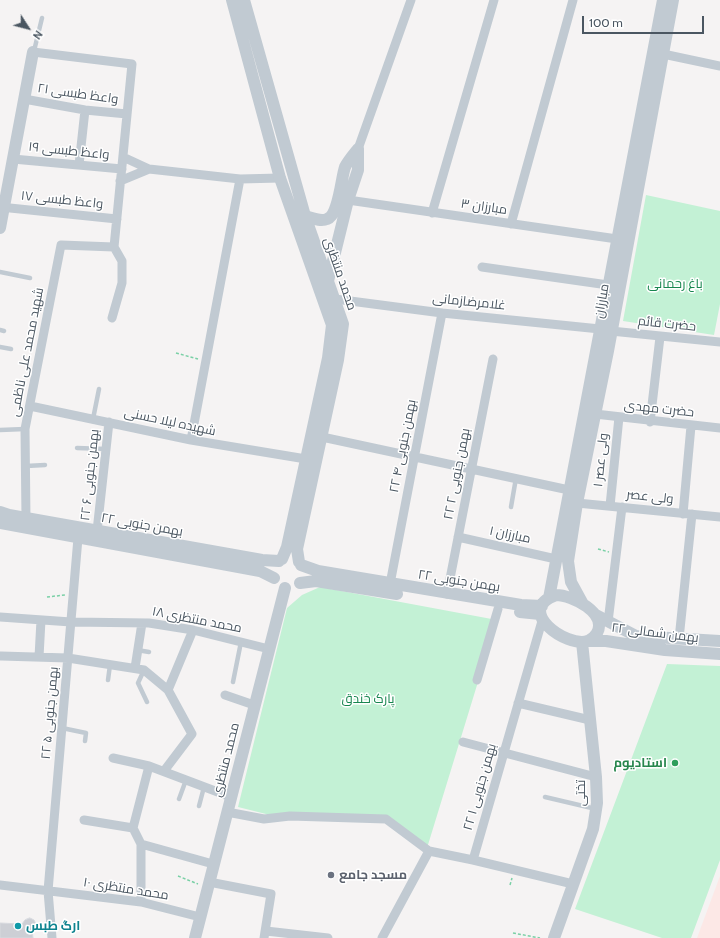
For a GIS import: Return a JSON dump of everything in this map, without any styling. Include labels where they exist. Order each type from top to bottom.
[{"type":"street","name":"محمد منتظری","points":[[232,0],[280,178],[332,325],[328,358],[287,547],[280,560]]},
{"type":"street","name":"محمد منتظری","points":[[244,0],[305,216],[335,299],[342,324],[342,335],[298,549],[300,563]]},
{"type":"street","points":[[305,216],[326,220],[335,210],[346,166],[358,149],[411,0]]},
{"type":"street","points":[[432,213],[494,0]]},
{"type":"street","points":[[511,224],[573,0]]},
{"type":"street","name":"مبارزان","points":[[583,604],[571,582],[568,561],[577,503],[595,414],[606,330],[608,285],[663,0]]},
{"type":"street","name":"مبارزان","points":[[543,610],[556,559],[569,490],[606,330],[673,0]]},
{"type":"street","points":[[0,228],[2,207],[13,159],[33,52],[132,64],[114,247],[122,261],[122,283],[112,318]]},
{"type":"street","points":[[663,54],[720,66]]},
{"type":"street","name":"واعظ طبسی ۲۱","points":[[24,99],[85,110],[127,114]]},
{"type":"street","points":[[260,107],[273,101]]},
{"type":"street","points":[[79,165],[85,110]]},
{"type":"street","points":[[328,280],[348,200],[358,170],[358,149]]},
{"type":"street","points":[[123,157],[149,169],[240,179],[280,178]]},
{"type":"street","name":"واعظ طبسی ۱۹","points":[[13,159],[122,169]]},
{"type":"street","points":[[120,181],[149,169]]},
{"type":"street","points":[[191,440],[240,179]]},
{"type":"street","name":"مبارزان ۳","points":[[348,200],[617,239]]},
{"type":"street","name":"واعظ طبسی ۱۷","points":[[2,207],[117,219]]},
{"type":"street","name":"شهید محمد علی ناظمی","points":[[26,519],[25,429],[61,245],[114,247]]},
{"type":"street","points":[[482,267],[608,285]]},
{"type":"street","name":"غلامرضازمانی","points":[[335,299],[442,313],[606,330]]},
{"type":"street","name":"۲۲ بهمن جنوبی ۴","points":[[390,584],[442,313]]},
{"type":"street","name":"حضرت قائم","points":[[606,330],[660,336],[719,340]]},
{"type":"street","points":[[650,422],[660,336]]},
{"type":"street","name":"۲۲ بهمن جنوبی ۲","points":[[447,594],[493,359]]},
{"type":"street","name":"شهیده لیلا حسنی","points":[[30,406],[191,440],[306,460]]},
{"type":"street","name":"حضرت مهدی","points":[[595,414],[650,422],[720,428]]},
{"type":"street","name":"ولی عصر ۱","points":[[610,506],[619,417]]},
{"type":"street","name":"۲۲ بهمن جنوبی ۶","points":[[97,531],[109,422]]},
{"type":"street","points":[[679,639],[686,577],[691,426]]},
{"type":"street","points":[[322,437],[569,490]]},
{"type":"street","name":"ولی عصر","points":[[577,503],[720,517]]},
{"type":"street","points":[[608,622],[622,507]]},
{"type":"street","name":"۲۲ بهمن جنوبی","points":[[0,512],[26,519],[97,531],[260,571],[274,578]]},
{"type":"street","name":"۲۲ بهمن جنوبی","points":[[0,523],[78,538],[262,560],[280,560]]},
{"type":"street","name":"مبارزان ۱","points":[[458,537],[556,559]]},
{"type":"street","name":"۲۲ بهمن جنوبی ۵","points":[[52,938],[48,891],[78,538]]},
{"type":"street","points":[[291,558],[300,563],[303,576],[300,584],[293,588],[285,588],[278,584],[274,578],[274,566],[280,560],[291,558]]},
{"type":"street","name":"۲۲ بهمن جنوبی","points":[[300,563],[318,571],[543,610]]},
{"type":"street","name":"۲۲ بهمن جنوبی","points":[[300,584],[316,581],[498,609],[543,610]]},
{"type":"street","name":"محمد منتظری","points":[[195,938],[285,588]]},
{"type":"street","points":[[556,595],[567,596],[583,604],[596,615],[598,620],[598,631],[592,639],[584,641],[570,640],[560,635],[543,610],[556,595]]},
{"type":"street","points":[[477,680],[498,609]]},
{"type":"street","name":"۲۲ بهمن جنوبی ۱","points":[[473,860],[518,704],[543,610]]},
{"type":"street","name":"۲۲ بهمن شمالی","points":[[596,615],[636,636],[720,641]]},
{"type":"street","name":"محمد منتظری ۱۸","points":[[0,616],[71,622],[142,623],[193,630],[269,649]]},
{"type":"street","points":[[39,657],[40,620]]},
{"type":"street","points":[[139,669],[138,650],[142,623]]},
{"type":"street","points":[[168,690],[193,630]]},
{"type":"street","name":"۲۲ بهمن شمالی","points":[[584,641],[606,641],[665,650],[720,654]]},
{"type":"street","name":"تختی","points":[[554,938],[593,829],[596,809],[596,777],[584,641]]},
{"type":"street","points":[[1,656],[68,658],[139,669],[168,690],[192,734],[164,771]]},
{"type":"street","points":[[224,695],[254,705]]},
{"type":"street","points":[[518,704],[590,720]]},
{"type":"street","points":[[462,742],[503,754],[596,777]]},
{"type":"street","points":[[113,758],[149,766],[231,797]]},
{"type":"street","points":[[141,902],[141,844],[133,828],[149,766]]},
{"type":"street","points":[[227,812],[264,819],[290,816],[386,819],[429,851],[573,884]]},
{"type":"street","points":[[84,820],[133,828]]},
{"type":"street","points":[[141,844],[213,864]]},
{"type":"street","points":[[382,938],[429,851]]},
{"type":"street","points":[[208,884],[271,894],[265,935],[328,938]]},
{"type":"street","name":"محمد منتظری ۱۰","points":[[0,885],[141,902],[200,917]]},
{"type":"lane","points":[[33,52],[42,18]]},
{"type":"lane","points":[[0,272],[30,278]]},
{"type":"lane","points":[[0,347],[10,349]]},
{"type":"lane","points":[[93,419],[99,389]]},
{"type":"lane","points":[[0,430],[25,429]]},
{"type":"lane","points":[[77,448],[106,449]]},
{"type":"lane","points":[[26,466],[45,465]]},
{"type":"lane","points":[[511,507],[516,478]]},
{"type":"lane","points":[[233,682],[241,642]]},
{"type":"lane","points":[[138,650],[149,652]]},
{"type":"lane","points":[[108,680],[110,665]]},
{"type":"lane","points":[[139,669],[138,683],[148,702]]},
{"type":"lane","points":[[62,728],[86,733],[85,741]]},
{"type":"lane","points":[[180,799],[186,780]]},
{"type":"lane","points":[[199,806],[204,787]]},
{"type":"lane","points":[[545,798],[596,809]]},
{"type":"path","points":[[176,353],[206,361]]},
{"type":"path","points":[[47,598],[73,594]]},
{"type":"path","points":[[178,876],[208,884]]},
{"type":"path","points":[[513,933],[540,938]]},
{"type":"shaded area","points":[[720,876],[720,938],[697,938]]},
{"type":"green space","name":"باغ رحمانی","points":[[646,195],[720,211],[720,304],[714,335],[623,321]]},
{"type":"green space","name":"پارک خندق","points":[[320,587],[497,620],[427,848],[386,815],[270,815],[238,807],[287,608],[302,595]]},
{"type":"green space","name":"استادیوم","points":[[667,664],[720,666],[720,860],[691,938],[662,938],[575,909]]},
{"type":"building","name":"ارگ طبس","points":[[30,918],[34,920],[36,924],[35,928],[32,930],[33,938],[0,938],[0,923],[22,924],[25,920]]},
{"type":"place","name":"استادیوم","points":[[675,763]]},
{"type":"place","name":"مسجد جامع","points":[[331,875]]},
{"type":"place","name":"ارگ طبس","points":[[18,926]]}]
